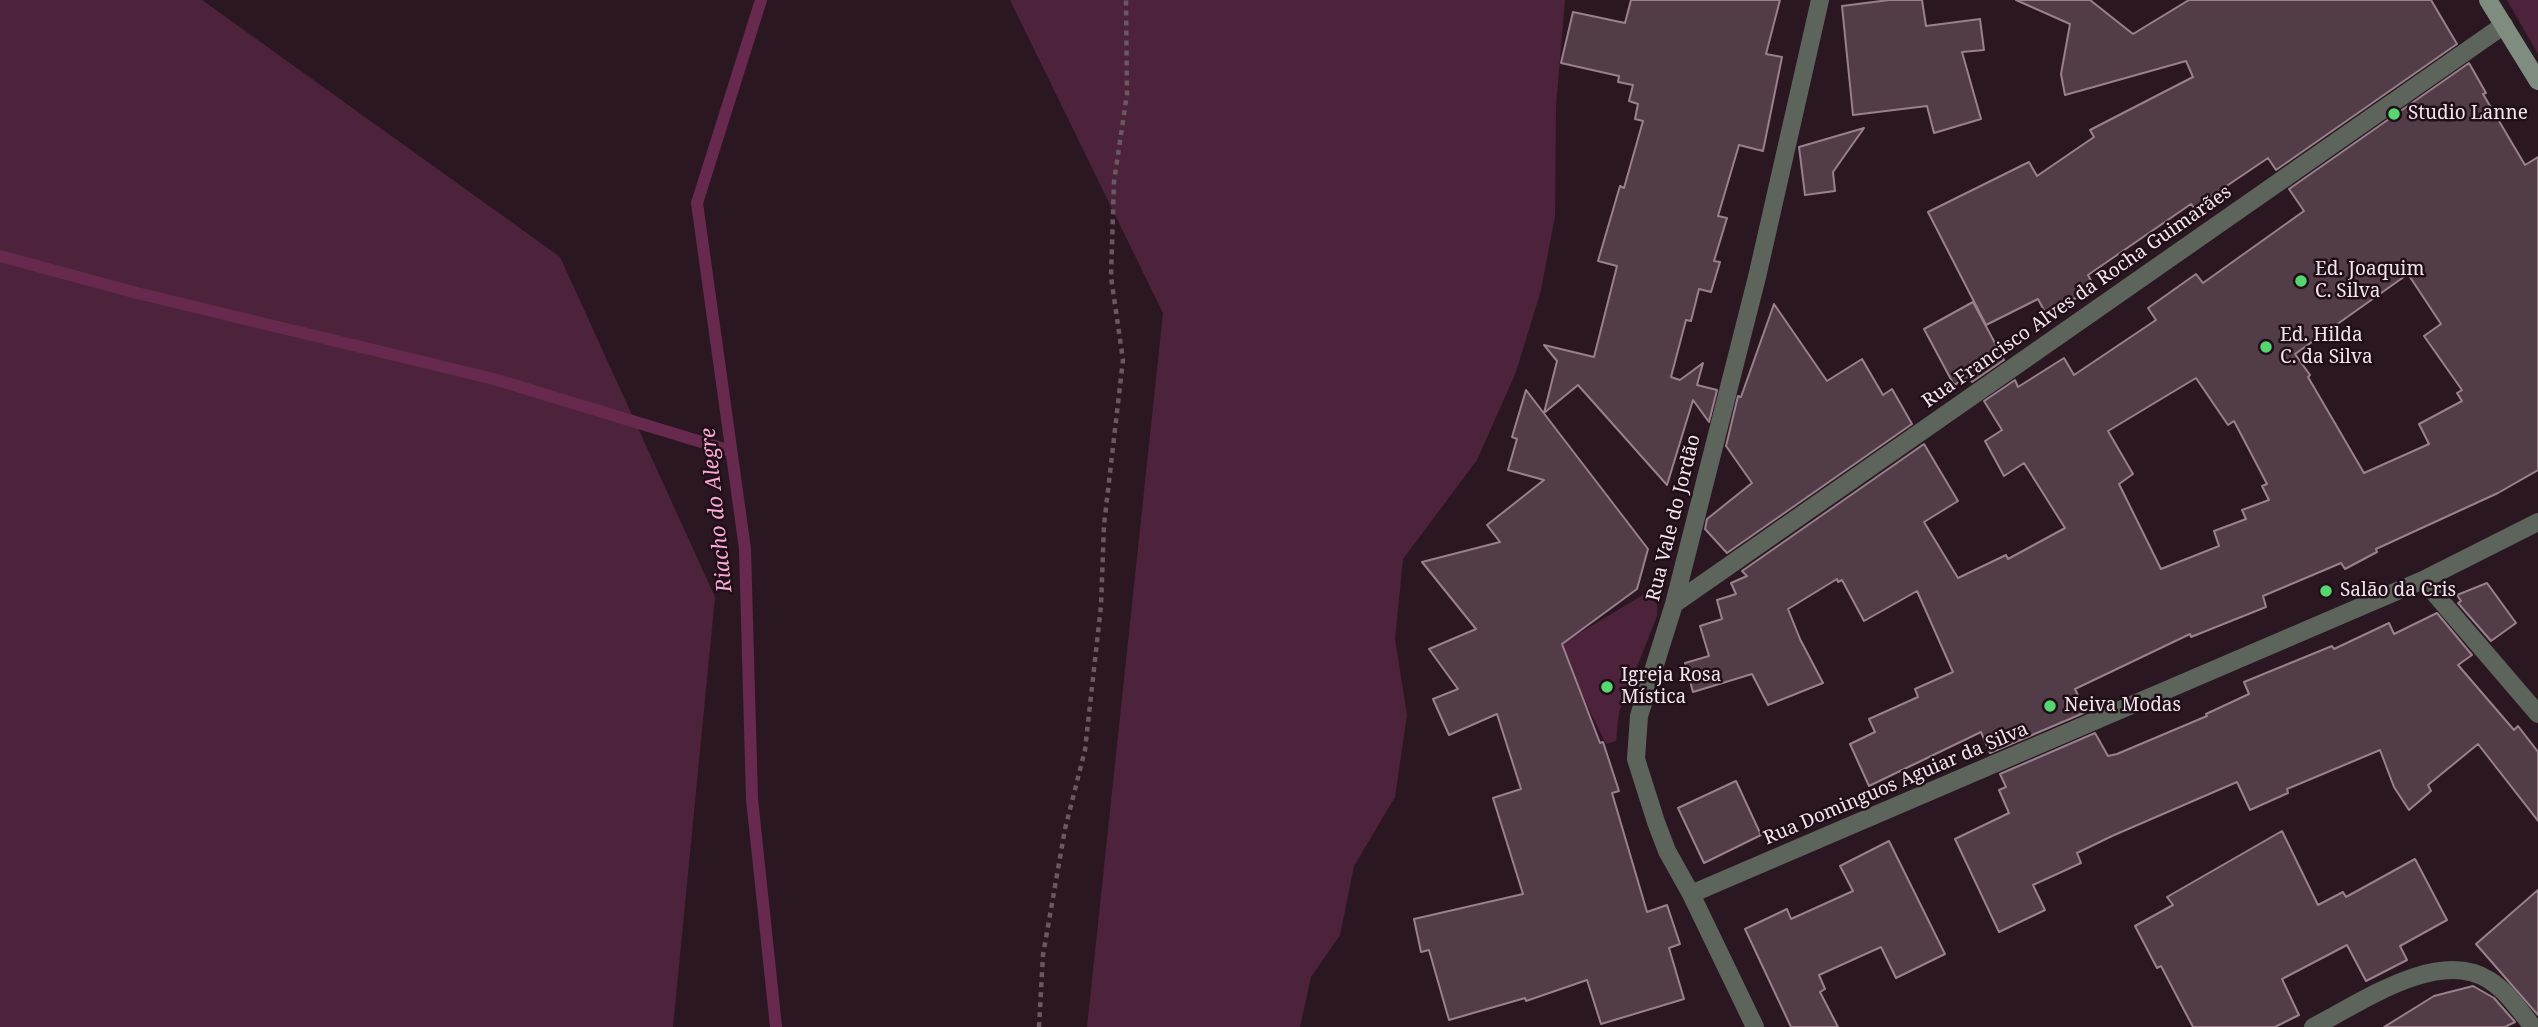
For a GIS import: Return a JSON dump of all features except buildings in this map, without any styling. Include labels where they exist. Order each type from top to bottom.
[{"type":"main road","points":[[2488,0],[2538,81]]},
{"type":"street","name":"Rua Vale do Jordão","points":[[1755,1027],[1691,894],[1667,851],[1636,759],[1639,716],[1674,604],[1757,277],[1820,0]]},
{"type":"street","name":"Rua Francisco Alves da Rocha Guimarães","points":[[1674,604],[2504,24]]},
{"type":"street","name":"Rua Dominguos Aguiar da Silva","points":[[1691,894],[2423,580],[2538,523]]},
{"type":"street","points":[[2423,580],[2538,714]]},
{"type":"street","points":[[2313,1027],[2418,975],[2453,969],[2470,971],[2489,980],[2505,994],[2533,1027]]},
{"type":"path","points":[[1039,1027],[1043,955],[1065,829],[1085,750],[1101,606],[1104,525],[1123,360],[1111,277],[1114,182],[1127,93],[1126,0]]},
{"type":"shaded area","points":[[0,0],[202,0],[560,257],[715,597],[673,1027],[0,1027]]},
{"type":"shaded area","points":[[1010,0],[1565,0],[1556,106],[1555,216],[1541,290],[1516,372],[1477,460],[1403,559],[1395,639],[1407,715],[1395,797],[1354,866],[1340,935],[1311,977],[1300,1027],[1087,1027],[1163,313]]},
{"type":"shaded area","points":[[2507,0],[2538,0],[2538,54]]},
{"type":"shaded area","points":[[1658,586],[1657,616],[1619,712],[1616,741],[1606,744],[1558,646]]},
{"type":"waterway","name":"Riacho do Alegre","points":[[761,0],[697,203],[745,549],[752,799],[776,1027]]},
{"type":"waterway","points":[[0,256],[137,293],[494,379],[731,451]]},
{"type":"place","name":"Studio Lanne","points":[[2394,114]]},
{"type":"place","name":"Ed. Joaquim C. Silva","points":[[2301,281]]},
{"type":"place","name":"Ed. Hilda C. da Silva","points":[[2266,347]]},
{"type":"place","name":"Salão da Cris","points":[[2326,591]]},
{"type":"place","name":"Igreja Rosa Mística","points":[[1607,687]]},
{"type":"place","name":"Neiva Modas","points":[[2050,706]]}]
